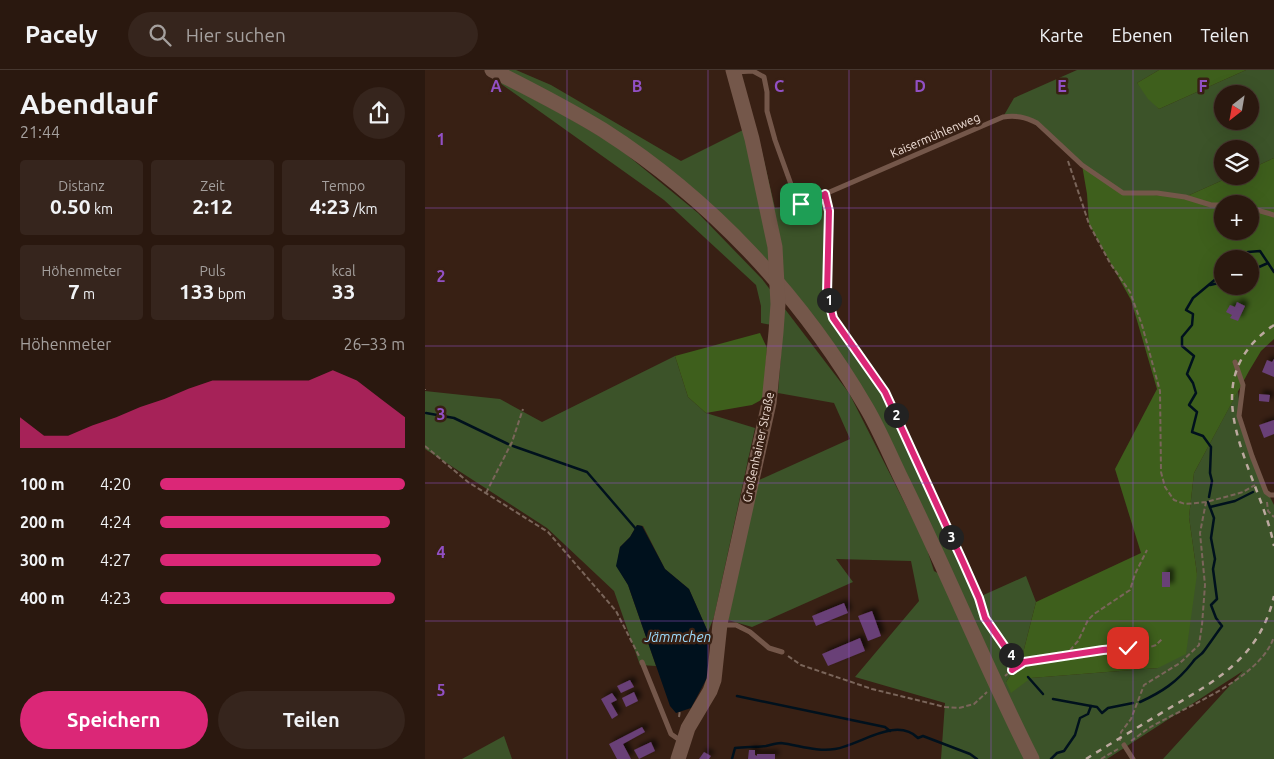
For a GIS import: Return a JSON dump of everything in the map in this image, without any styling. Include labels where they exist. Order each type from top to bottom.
[{"type":"main road","points":[[492,70],[546,96],[602,130],[683,188],[755,257],[788,296],[825,344],[866,408],[926,528],[987,666],[1032,759]]},
{"type":"main road","name":"Großenhainer Straße","points":[[678,759],[688,728],[710,691],[714,680],[720,624],[769,403],[778,304],[775,247],[753,139],[734,71]]},
{"type":"lane","name":"Kaisermühlenweg","points":[[734,71],[753,71],[764,77],[767,92],[767,111],[775,140],[797,201],[801,204],[806,205],[825,194],[1003,117],[1016,116],[1028,118],[1045,130],[1082,165],[1123,193],[1166,194],[1214,205]]},
{"type":"lane","points":[[1259,211],[1274,215]]},
{"type":"lane","points":[[1235,362],[1243,385],[1239,416],[1266,492],[1272,495]]},
{"type":"lane","points":[[720,624],[743,628],[769,648],[782,652]]},
{"type":"lane","points":[[642,662],[671,734],[683,742]]},
{"type":"lane","points":[[1122,747],[1133,759]]},
{"type":"path","points":[[1063,148],[1089,224],[1110,263],[1130,292],[1142,325],[1160,391],[1161,472],[1165,488],[1174,500],[1185,504],[1206,502],[1243,492],[1262,482]]},
{"type":"path","points":[[825,194],[829,211],[827,294],[833,318],[885,392],[979,598],[985,618],[1014,660],[1012,670]]},
{"type":"path","points":[[486,493],[512,442],[523,409]]},
{"type":"path","points":[[425,446],[468,482],[548,532],[616,611],[642,662]]},
{"type":"path","points":[[1272,495],[1266,504],[1268,511],[1274,517]]},
{"type":"path","points":[[1122,747],[1121,732],[1131,719],[1144,685],[1180,663],[1199,645],[1205,585],[1200,533],[1206,502]]},
{"type":"path","points":[[1065,657],[1078,641],[1088,620],[1130,590],[1135,574],[1147,550]]},
{"type":"path","points":[[1141,735],[1148,729],[1213,695],[1245,674],[1266,652],[1274,637]]},
{"type":"path","points":[[999,681],[1024,662],[1103,650],[1147,648],[1156,645],[1163,638]]},
{"type":"path","points":[[782,652],[801,665],[872,688],[945,708],[959,708],[973,704],[993,687]]},
{"type":"path","points":[[679,717],[680,710]]},
{"type":"green space","points":[[503,70],[516,70],[551,85],[681,161],[743,130],[758,135],[775,208],[801,204],[825,194],[829,211],[827,294],[833,318],[885,392],[979,597],[1026,576],[1036,602],[1022,657],[1006,682],[1030,678],[1158,668],[1197,574],[1189,517],[1194,473],[1238,391],[1241,421],[1261,479],[1274,505],[1274,759],[1163,759],[1243,671],[1107,759],[941,759],[945,703],[855,677],[919,601],[911,561],[836,559],[853,582],[752,627],[728,620],[757,481],[850,439],[834,403],[778,393],[783,327],[761,323],[761,306],[756,285],[664,200],[490,76],[567,117],[616,146],[698,213],[762,279],[849,393],[925,543],[934,571],[955,583],[831,344],[696,191]]},
{"type":"green space","points":[[1077,70],[1159,70],[1137,83],[1159,109],[1246,70],[1274,70],[1274,158],[1259,165],[1259,140],[1214,140],[1214,184],[1185,197],[1123,193],[1082,165],[1028,118],[1003,117],[1014,98]]},
{"type":"green space","points":[[1159,70],[1246,70],[1159,109],[1148,99],[1137,83]]},
{"type":"green space","points":[[1274,158],[1274,339],[1261,351],[1249,371],[1194,473],[1189,517],[1197,574],[1186,654],[1158,668],[1031,678],[1011,693],[1006,682],[1022,657],[1036,602],[1141,553],[1115,469],[1157,389],[1131,300],[1089,224],[1087,194],[1082,165],[1123,193],[1185,197],[1214,184],[1259,185],[1259,165]]},
{"type":"green space","points":[[760,333],[767,348],[763,399],[752,405],[706,413],[688,397],[675,356]]},
{"type":"green space","points":[[675,356],[688,397],[706,413],[755,428],[714,617],[708,632],[689,589],[665,569],[643,526],[637,525],[630,537],[620,547],[617,566],[628,585],[656,666],[640,665],[614,591],[547,528],[425,449],[425,391],[500,399],[542,422]]},
{"type":"green space","points":[[504,736],[512,759],[462,759]]},
{"type":"water","name":"Jämmchen","points":[[637,525],[642,526],[665,569],[689,589],[708,632],[708,676],[691,708],[676,713],[670,706],[628,585],[616,566],[620,547],[630,537]]},
{"type":"building","points":[[1237,302],[1245,306],[1238,321],[1230,318],[1232,315],[1226,312],[1230,305],[1235,307]]},
{"type":"building","points":[[1274,359],[1274,377],[1262,372],[1267,360],[1272,362]]},
{"type":"building","points":[[1259,394],[1270,395],[1269,402],[1259,401]]},
{"type":"building","points":[[1274,420],[1274,434],[1264,438],[1259,425]]},
{"type":"building","points":[[1162,572],[1170,572],[1170,587],[1162,587]]},
{"type":"building","points":[[844,603],[848,613],[816,626],[812,616]]},
{"type":"building","points":[[872,611],[881,636],[868,641],[858,616]]},
{"type":"building","points":[[860,638],[865,651],[828,666],[822,654]]},
{"type":"building","points":[[630,680],[634,687],[621,693],[617,686]]},
{"type":"building","points":[[634,692],[638,701],[626,707],[622,698]]},
{"type":"building","points":[[612,693],[617,700],[611,703],[618,715],[612,719],[601,699]]},
{"type":"building","points":[[642,727],[645,732],[623,744],[631,759],[617,759],[609,744]]},
{"type":"building","points":[[651,742],[655,751],[639,759],[634,750]]},
{"type":"building","points":[[749,750],[755,750],[755,755],[757,756],[757,754],[775,754],[775,759],[748,759]]},
{"type":"building","points":[[704,752],[711,756],[709,759],[699,759]]},
{"type":"waterway","points":[[1259,251],[1274,272]]},
{"type":"waterway","points":[[1259,267],[1268,263]]},
{"type":"waterway","points":[[1209,497],[1212,481],[1210,473],[1211,447],[1203,436],[1192,432],[1197,412],[1189,405],[1196,393],[1193,383],[1187,374],[1194,356],[1182,346],[1182,337],[1192,325],[1193,314],[1186,310],[1193,298],[1214,280]]},
{"type":"waterway","points":[[1210,285],[1214,284]]},
{"type":"waterway","points":[[426,413],[454,418],[508,444]]},
{"type":"waterway","points":[[513,446],[587,472],[636,529]]},
{"type":"waterway","points":[[1210,507],[1235,501],[1253,492]]},
{"type":"waterway","points":[[1140,702],[1162,690],[1181,676],[1195,659],[1203,653],[1222,626],[1216,618],[1211,605],[1217,599],[1213,569],[1215,559],[1211,538],[1214,518],[1208,502]]},
{"type":"waterway","points":[[1028,677],[1043,694]]},
{"type":"waterway","points":[[737,696],[885,727],[890,731]]},
{"type":"waterway","points":[[1053,699],[1091,706]]},
{"type":"waterway","points":[[1051,759],[1057,753],[1064,751],[1075,735],[1080,718],[1088,714],[1091,706],[1097,707],[1102,713],[1108,708],[1133,703]]},
{"type":"waterway","points":[[732,759],[735,748],[781,743],[828,750],[878,734],[899,730],[909,732],[918,738],[923,736],[970,754],[977,759]]},
{"type":"railway","points":[[1274,325],[1248,348],[1235,374],[1232,401],[1236,430],[1274,546]]},
{"type":"railway","points":[[1086,759],[1203,688],[1234,664],[1247,651],[1258,635],[1274,596]]},
{"type":"route","points":[[801,204],[806,205],[825,194],[829,211],[827,294],[833,318],[885,392],[979,598],[985,618],[1014,660],[1012,670],[1024,662],[1128,648]]}]
